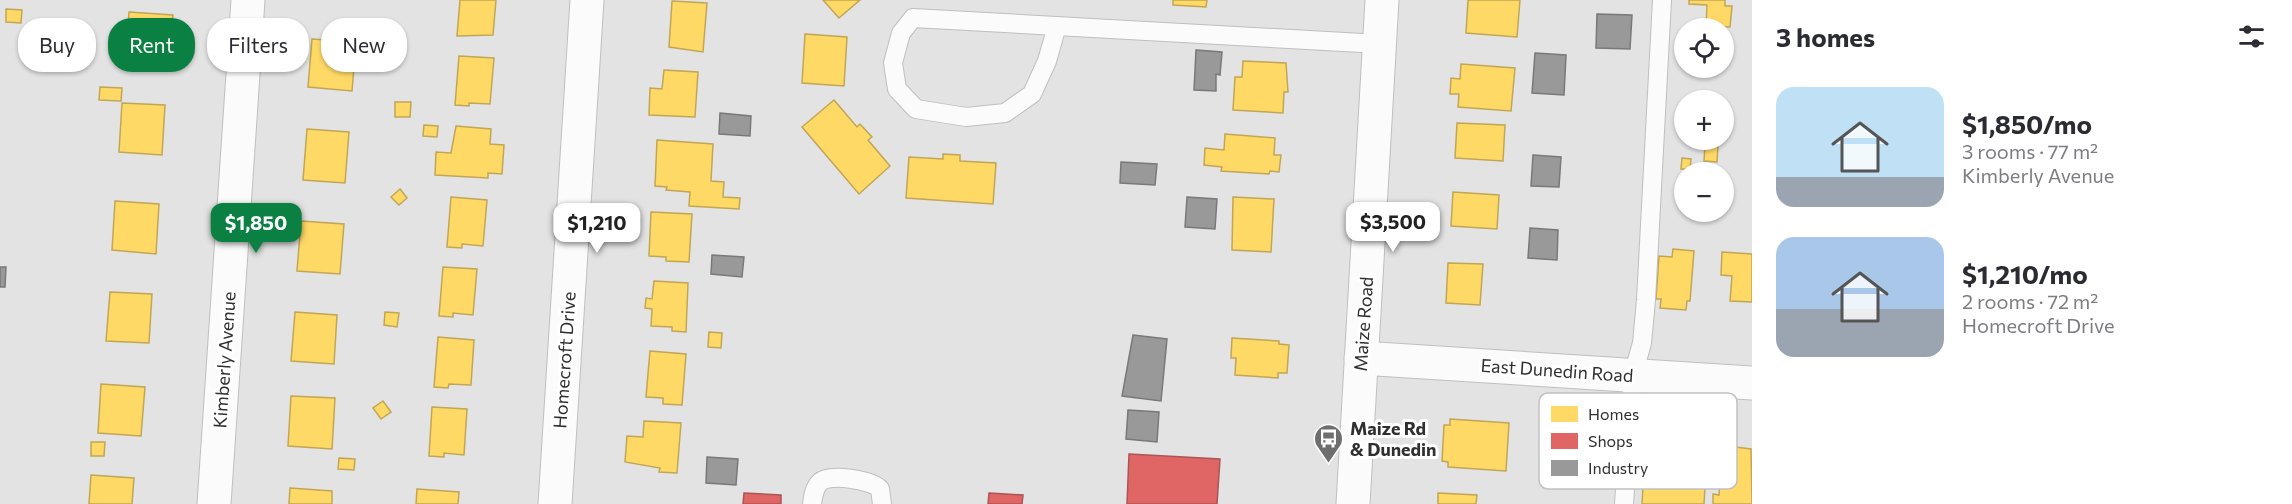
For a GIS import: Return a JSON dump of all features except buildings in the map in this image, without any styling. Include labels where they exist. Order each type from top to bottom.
[{"type":"street","name":"Kimberly Avenue","points":[[214,504],[248,0]]},
{"type":"street","name":"Homecroft Drive","points":[[555,504],[587,0]]},
{"type":"street","name":"Maize Road","points":[[1353,504],[1382,0]]},
{"type":"street","name":"East Dunedin Road","points":[[1361,357],[1752,383]]},
{"type":"lane","points":[[1632,393],[1634,375],[1642,343],[1646,300],[1656,154],[1662,0]]},
{"type":"lane","points":[[1057,26],[1047,61],[1032,94],[1005,113],[966,117],[916,109],[897,89],[893,63],[902,33],[913,18],[1057,26],[1380,44]]},
{"type":"lane","points":[[812,504],[813,493],[819,483],[825,479],[837,479],[870,480],[880,489],[882,504]]},
{"type":"lane","points":[[1623,504],[1624,489]]},
{"type":"place","name":"Maize Rd & Dunedin","points":[[1329,464]]}]
